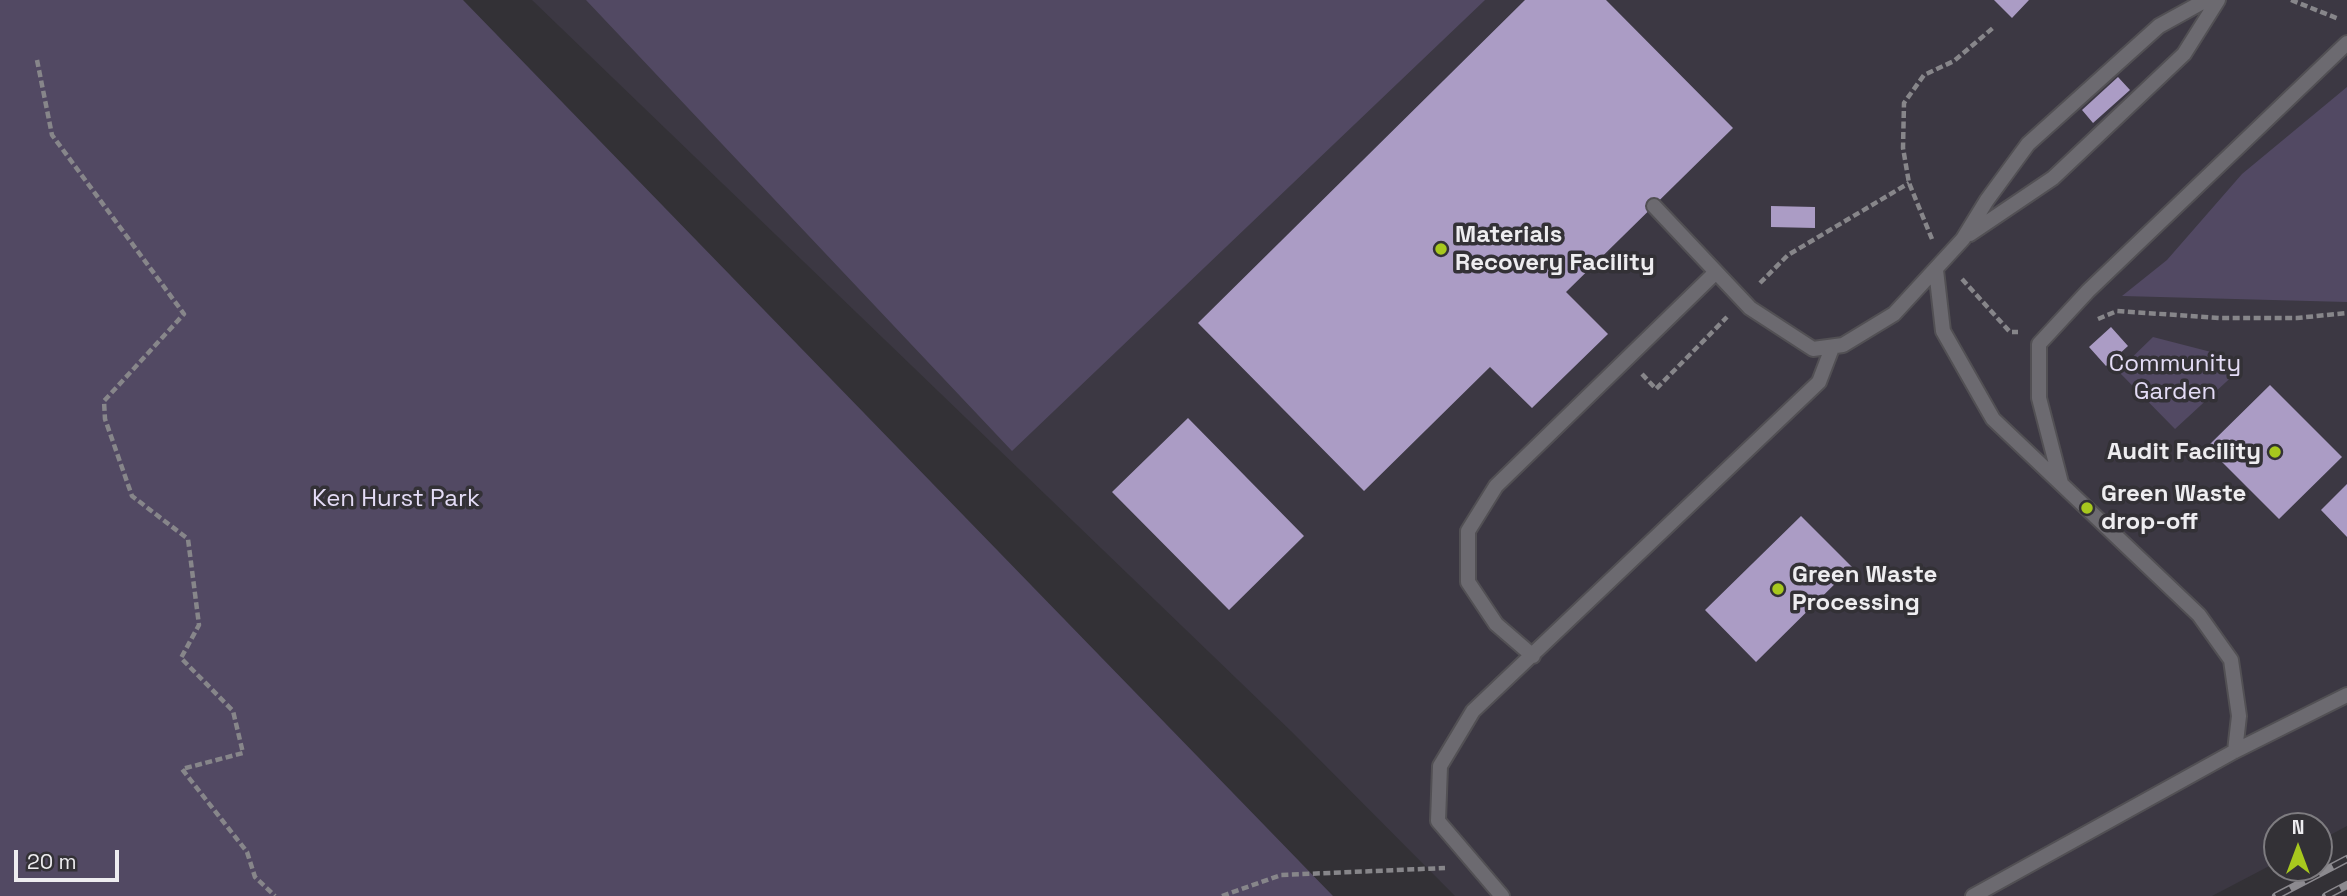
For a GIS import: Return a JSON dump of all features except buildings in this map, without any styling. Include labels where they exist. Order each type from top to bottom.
[{"type":"lane","points":[[1654,206],[1750,308],[1813,349],[1843,345],[1894,314],[1940,265],[1963,239],[1987,200],[2028,144],[2159,26],[2206,0]]},
{"type":"lane","points":[[1963,239],[2053,178],[2185,54],[2218,0]]},
{"type":"lane","points":[[2062,485],[2039,398],[2039,344],[2088,291],[2347,43]]},
{"type":"lane","points":[[1940,265],[1943,331],[1993,419],[2199,615],[2231,660],[2239,716],[2235,751]]},
{"type":"lane","points":[[1533,656],[1496,624],[1468,582],[1468,531],[1496,486],[1715,272]]},
{"type":"lane","points":[[1502,896],[1438,821],[1440,766],[1473,711],[1819,382],[1832,348]]},
{"type":"lane","points":[[1973,896],[2235,751],[2347,695]]},
{"type":"path","points":[[2291,0],[2346,22]]},
{"type":"path","points":[[1994,27],[1954,61],[1924,75],[1904,103],[1903,148],[1909,183],[1940,265],[2010,332],[2050,332]]},
{"type":"path","points":[[37,60],[52,135],[184,314],[104,401],[105,419],[132,496],[188,539],[199,625],[181,658],[233,711],[243,753],[182,769],[247,852],[255,877],[275,896]]},
{"type":"path","points":[[2091,325],[2117,311],[2233,318],[2297,318],[2347,313]]},
{"type":"path","points":[[1222,896],[1281,875],[1477,867]]},
{"type":"shaded area","points":[[532,0],[2347,0],[2347,826],[2333,834],[2333,812],[2263,812],[2263,869],[2212,896],[1455,896],[1292,732]]},
{"type":"green space","name":"Ken Hurst Park","points":[[0,0],[463,0],[1333,896],[0,896]]},
{"type":"green space","points":[[586,0],[1485,0],[1012,451]]},
{"type":"green space","points":[[2347,87],[2347,302],[2122,296],[2167,260],[2242,174]]},
{"type":"green space","name":"Community Garden","points":[[2153,337],[2215,353],[2238,371],[2175,429],[2118,371]]},
{"type":"railway","points":[[2276,896],[2347,859]]},
{"type":"railway","points":[[2326,896],[2347,885]]},
{"type":"place","name":"Materials Recovery Facility","points":[[1441,249]]},
{"type":"place","name":"Audit Facility","points":[[2275,452]]},
{"type":"place","name":"Green Waste drop-off","points":[[2087,508]]},
{"type":"place","name":"Green Waste Processing","points":[[1778,589]]}]
